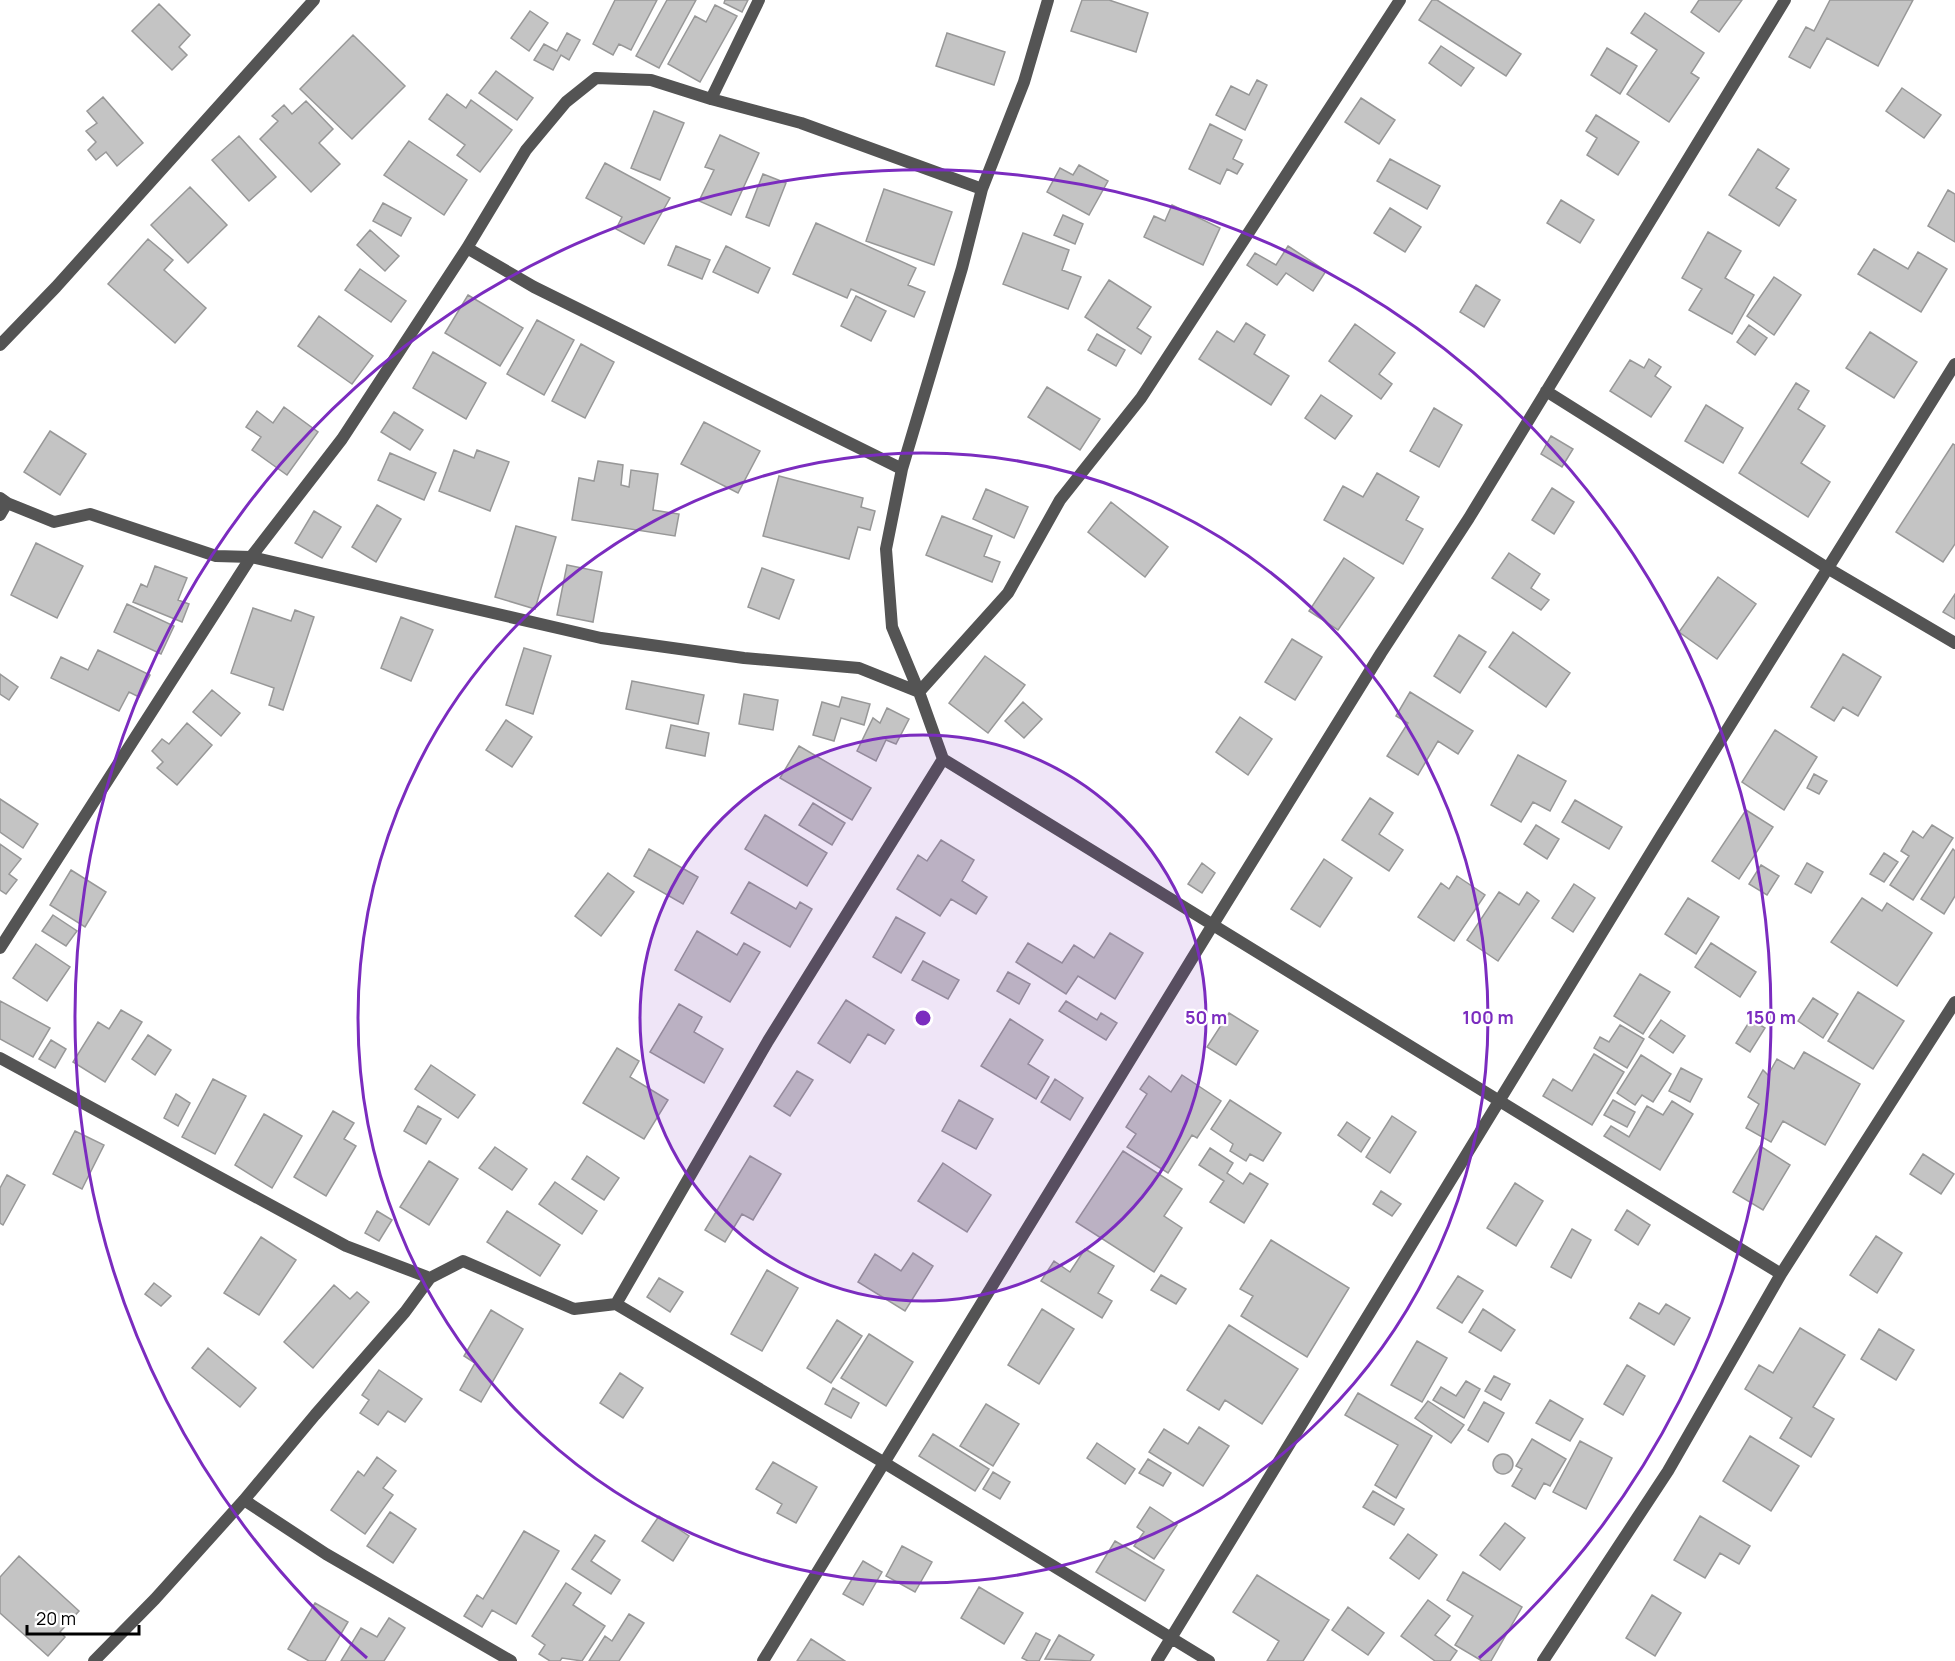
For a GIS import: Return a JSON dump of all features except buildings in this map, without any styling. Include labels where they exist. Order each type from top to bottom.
[{"type":"street","points":[[0,345],[64,278],[314,0]]},
{"type":"street","points":[[711,99],[759,0]]},
{"type":"street","points":[[1048,0],[1024,82],[982,189],[962,268],[902,469],[886,549],[892,627],[943,759],[1781,1274]]},
{"type":"street","points":[[919,693],[1008,593],[1060,500],[1141,398],[1400,0]]},
{"type":"street","points":[[763,1661],[1212,926],[1546,391],[1785,0]]},
{"type":"street","points":[[0,948],[251,557],[342,439],[467,248],[526,150],[566,102],[596,78],[651,80],[801,123],[982,189]]},
{"type":"street","points":[[467,248],[534,287],[902,469]]},
{"type":"street","points":[[1157,1661],[1661,836],[1955,364]]},
{"type":"street","points":[[1546,391],[1829,569],[1955,643]]},
{"type":"street","points":[[0,515],[3,501],[54,522],[90,514],[216,556],[251,557],[601,638],[744,658],[859,668],[919,693]]},
{"type":"street","points":[[616,1304],[768,1041],[943,759]]},
{"type":"street","points":[[1542,1661],[1668,1471],[1781,1274],[1955,1002]]},
{"type":"street","points":[[0,1058],[346,1246],[430,1278]]},
{"type":"street","points":[[94,1661],[155,1599],[244,1500],[315,1414],[405,1312],[430,1278],[463,1261],[574,1309],[616,1304],[883,1462],[1172,1636],[1209,1661]]},
{"type":"street","points":[[244,1500],[326,1554],[511,1661]]}]
